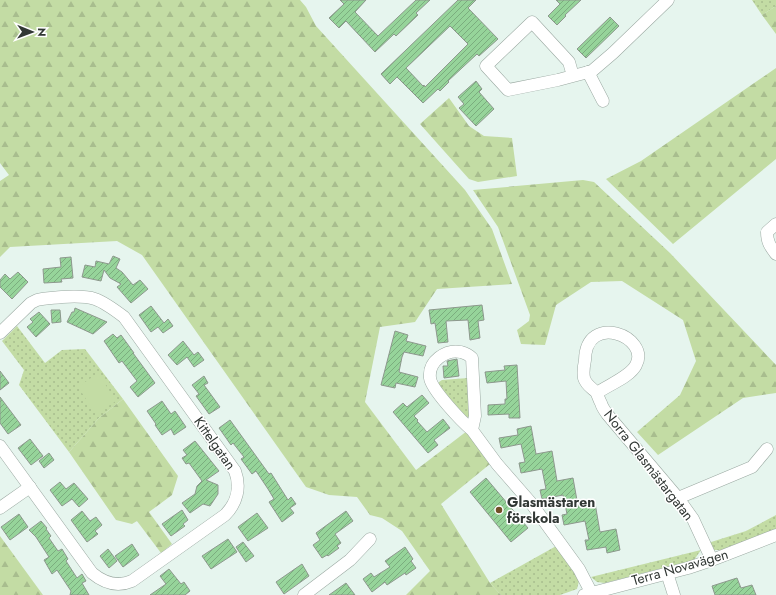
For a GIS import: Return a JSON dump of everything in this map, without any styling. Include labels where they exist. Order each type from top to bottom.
[{"type":"street","points":[[572,76],[569,62],[532,22],[486,66],[508,90],[558,80],[592,71],[668,0]]},
{"type":"street","points":[[588,72],[603,101]]},
{"type":"street","points":[[776,224],[768,232],[767,240],[776,254]]},
{"type":"street","name":"Kittelgatan","points":[[0,333],[31,303],[37,300],[83,296],[96,299],[108,305],[124,317],[235,471],[238,478],[236,500],[232,508],[224,515],[132,581],[125,584],[104,582],[92,573],[0,446]]},
{"type":"street","name":"Norra Glasmästargatan","points":[[596,392],[631,373],[637,364],[638,355],[635,347],[628,339],[618,334],[611,332],[596,336],[590,341],[585,350],[584,378],[590,387],[596,392],[607,414],[694,519],[712,560]]},
{"type":"street","points":[[472,430],[475,416],[472,358],[460,352],[444,354],[437,359],[431,368],[430,378],[435,388],[463,423],[472,430],[497,464],[531,503],[579,569],[587,594]]},
{"type":"street","points":[[678,498],[752,467],[767,449]]},
{"type":"street","points":[[0,508],[30,487]]},
{"type":"street","name":"Terra Novavägen","points":[[587,594],[712,560],[776,535]]},
{"type":"street","points":[[304,595],[350,560],[370,539]]},
{"type":"street","points":[[667,573],[674,595]]},
{"type":"green space","points":[[0,0],[300,0],[306,7],[316,26],[465,190],[492,229],[512,284],[437,289],[415,322],[380,327],[365,402],[416,470],[467,431],[490,464],[441,504],[490,583],[501,595],[406,595],[430,571],[402,531],[382,518],[370,515],[357,497],[329,495],[306,487],[142,255],[117,241],[10,247],[0,257],[0,181],[9,175],[0,163]]},
{"type":"green space","points":[[752,0],[776,0],[776,6],[762,15]]},
{"type":"green space","points":[[776,6],[776,34],[762,15]]},
{"type":"green space","points":[[776,68],[776,159],[673,244],[606,179],[641,161]]},
{"type":"green space","points":[[449,98],[469,126],[484,136],[512,138],[517,176],[478,182],[469,179],[420,124]]},
{"type":"green space","points":[[583,180],[594,182],[670,253],[776,365],[776,393],[743,398],[658,455],[637,432],[680,395],[696,361],[683,320],[622,281],[591,282],[556,305],[545,345],[521,344],[517,330],[529,321],[530,315],[498,227],[473,190]]},
{"type":"green space","points":[[17,326],[45,363],[62,350],[85,349],[123,399],[99,418],[69,452],[19,385],[24,370],[2,341]]},
{"type":"green space","points":[[98,373],[116,401],[96,414],[78,387]]},
{"type":"green space","points":[[468,378],[469,418],[463,415],[438,385],[442,380]]},
{"type":"green space","points":[[123,399],[178,476],[172,495],[149,512],[172,544],[161,553],[137,521],[132,524],[116,520],[69,452],[99,418]]},
{"type":"green space","points":[[776,515],[776,529],[721,550],[713,550],[708,543],[746,531]]},
{"type":"green space","points":[[0,536],[43,595],[0,595]]},
{"type":"green space","points":[[558,545],[579,581],[577,589],[560,595],[501,595],[490,583]]},
{"type":"green space","points":[[701,550],[694,560],[605,583],[597,582],[591,577]]},
{"type":"building","points":[[340,0],[366,0],[355,12],[378,36],[416,0],[430,0],[416,13],[418,15],[396,36],[394,34],[375,52],[346,21],[339,28],[329,18],[344,4]]},
{"type":"building","points":[[458,0],[476,0],[468,8],[498,39],[479,56],[477,54],[448,81],[449,82],[440,91],[438,89],[423,103],[397,77],[390,84],[381,74]],"holes":[[[450,26],[468,44],[425,87],[406,68]]]},
{"type":"building","points":[[556,0],[581,0],[557,25],[548,16],[560,4]]},
{"type":"building","points":[[610,17],[619,26],[586,58],[577,49]]},
{"type":"building","points":[[476,81],[482,89],[479,92],[494,109],[476,126],[459,108],[464,104],[458,97]]},
{"type":"building","points":[[113,256],[120,259],[116,268],[122,272],[133,285],[140,280],[148,289],[131,303],[117,287],[121,284],[110,278],[104,270],[101,281],[82,277],[85,265],[95,267],[96,261],[109,264]]},
{"type":"building","points":[[71,257],[73,278],[61,279],[62,282],[44,283],[43,269],[61,267],[60,258]]},
{"type":"building","points":[[18,272],[28,282],[12,299],[0,287],[0,280],[5,274],[10,279]]},
{"type":"building","points":[[482,305],[484,320],[478,321],[480,338],[470,340],[468,320],[446,321],[448,342],[438,343],[435,323],[431,324],[429,310]]},
{"type":"building","points":[[151,306],[164,323],[168,319],[173,326],[163,333],[158,327],[151,332],[139,315]]},
{"type":"building","points":[[75,308],[107,322],[93,334],[67,322]]},
{"type":"building","points":[[51,310],[60,310],[61,322],[52,323]]},
{"type":"building","points":[[39,312],[50,324],[36,337],[27,327],[33,322],[30,319]]},
{"type":"building","points":[[395,331],[408,335],[406,341],[426,346],[423,356],[404,352],[402,357],[399,372],[418,377],[415,387],[396,383],[395,388],[381,385]]},
{"type":"building","points":[[113,334],[117,338],[121,335],[155,383],[138,397],[130,387],[137,381],[122,361],[119,363],[104,341]]},
{"type":"building","points":[[183,341],[194,355],[198,352],[204,360],[194,367],[187,357],[177,365],[168,355]]},
{"type":"building","points":[[457,359],[459,376],[444,378],[443,366],[448,366],[447,361]]},
{"type":"building","points":[[517,365],[520,418],[509,418],[509,414],[488,415],[488,405],[505,404],[505,399],[507,399],[506,381],[487,383],[485,372],[505,370],[504,366]]},
{"type":"building","points":[[0,371],[9,383],[0,390]]},
{"type":"building","points":[[204,376],[208,383],[204,385],[220,407],[209,414],[196,396],[199,394],[192,385]]},
{"type":"building","points":[[422,395],[429,403],[414,416],[418,420],[417,421],[427,432],[443,419],[450,428],[434,440],[438,445],[428,453],[393,412],[403,403],[407,407]]},
{"type":"building","points":[[0,397],[21,425],[8,434],[0,423]]},
{"type":"building","points":[[162,401],[171,414],[175,411],[186,427],[174,435],[171,429],[162,435],[147,411]]},
{"type":"building","points":[[230,420],[269,474],[271,473],[288,500],[291,497],[296,504],[290,508],[294,513],[282,522],[269,502],[274,499],[256,471],[252,474],[241,459],[244,457],[233,443],[231,445],[219,428]]},
{"type":"building","points":[[531,426],[536,454],[552,451],[557,481],[573,478],[578,506],[595,503],[600,532],[616,529],[620,550],[607,553],[606,547],[587,550],[585,540],[589,540],[585,521],[564,525],[562,515],[567,514],[563,495],[542,499],[540,490],[546,489],[542,469],[521,473],[519,463],[525,462],[521,444],[501,448],[499,438],[518,435],[517,429]]},
{"type":"building","points":[[30,439],[43,456],[31,465],[18,448]]},
{"type":"building","points":[[195,441],[219,471],[206,480],[218,485],[218,494],[210,506],[203,504],[190,513],[182,503],[195,494],[197,486],[202,481],[189,463],[186,464],[182,458],[187,455],[183,450]]},
{"type":"building","points":[[49,453],[54,460],[44,468],[39,461]]},
{"type":"building","name":"Glasmästaren förskola","points":[[486,478],[528,528],[511,542],[470,492]]},
{"type":"building","points":[[60,482],[66,489],[74,483],[88,499],[79,507],[72,499],[62,506],[50,490]]},
{"type":"building","points":[[182,510],[188,520],[183,524],[185,526],[171,536],[162,524]]},
{"type":"building","points":[[82,511],[90,521],[96,517],[102,525],[95,531],[98,534],[87,542],[71,520]]},
{"type":"building","points":[[346,511],[353,521],[335,534],[341,543],[337,546],[339,548],[328,556],[327,555],[322,558],[313,545],[320,540],[316,533]]},
{"type":"building","points":[[257,513],[268,528],[248,541],[238,527]]},
{"type":"building","points":[[19,514],[28,527],[10,540],[1,527]]},
{"type":"building","points":[[41,521],[47,528],[46,529],[51,536],[49,538],[58,551],[62,549],[68,559],[66,561],[77,578],[82,574],[86,581],[82,583],[89,595],[70,595],[71,591],[57,570],[52,574],[44,560],[49,557],[36,537],[29,530]]},
{"type":"building","points":[[228,539],[237,552],[211,569],[202,556]]},
{"type":"building","points":[[243,542],[254,556],[246,562],[236,547]]},
{"type":"building","points":[[132,544],[139,555],[123,567],[115,556]]},
{"type":"building","points":[[405,547],[413,559],[411,561],[416,568],[406,575],[405,573],[387,585],[385,582],[372,592],[363,579],[371,573],[374,577],[390,567],[385,561]]},
{"type":"building","points":[[108,549],[117,561],[109,568],[100,556]]},
{"type":"building","points":[[302,564],[309,576],[284,594],[276,582]]},
{"type":"building","points":[[169,569],[181,584],[184,582],[190,591],[185,595],[150,595],[166,584],[160,576]]},
{"type":"building","points":[[737,578],[741,588],[752,585],[756,595],[715,595],[712,586]]},
{"type":"building","points":[[346,583],[355,595],[329,595]]},
{"type":"place","name":"Glasmästaren förskola","points":[[499,510]]}]
